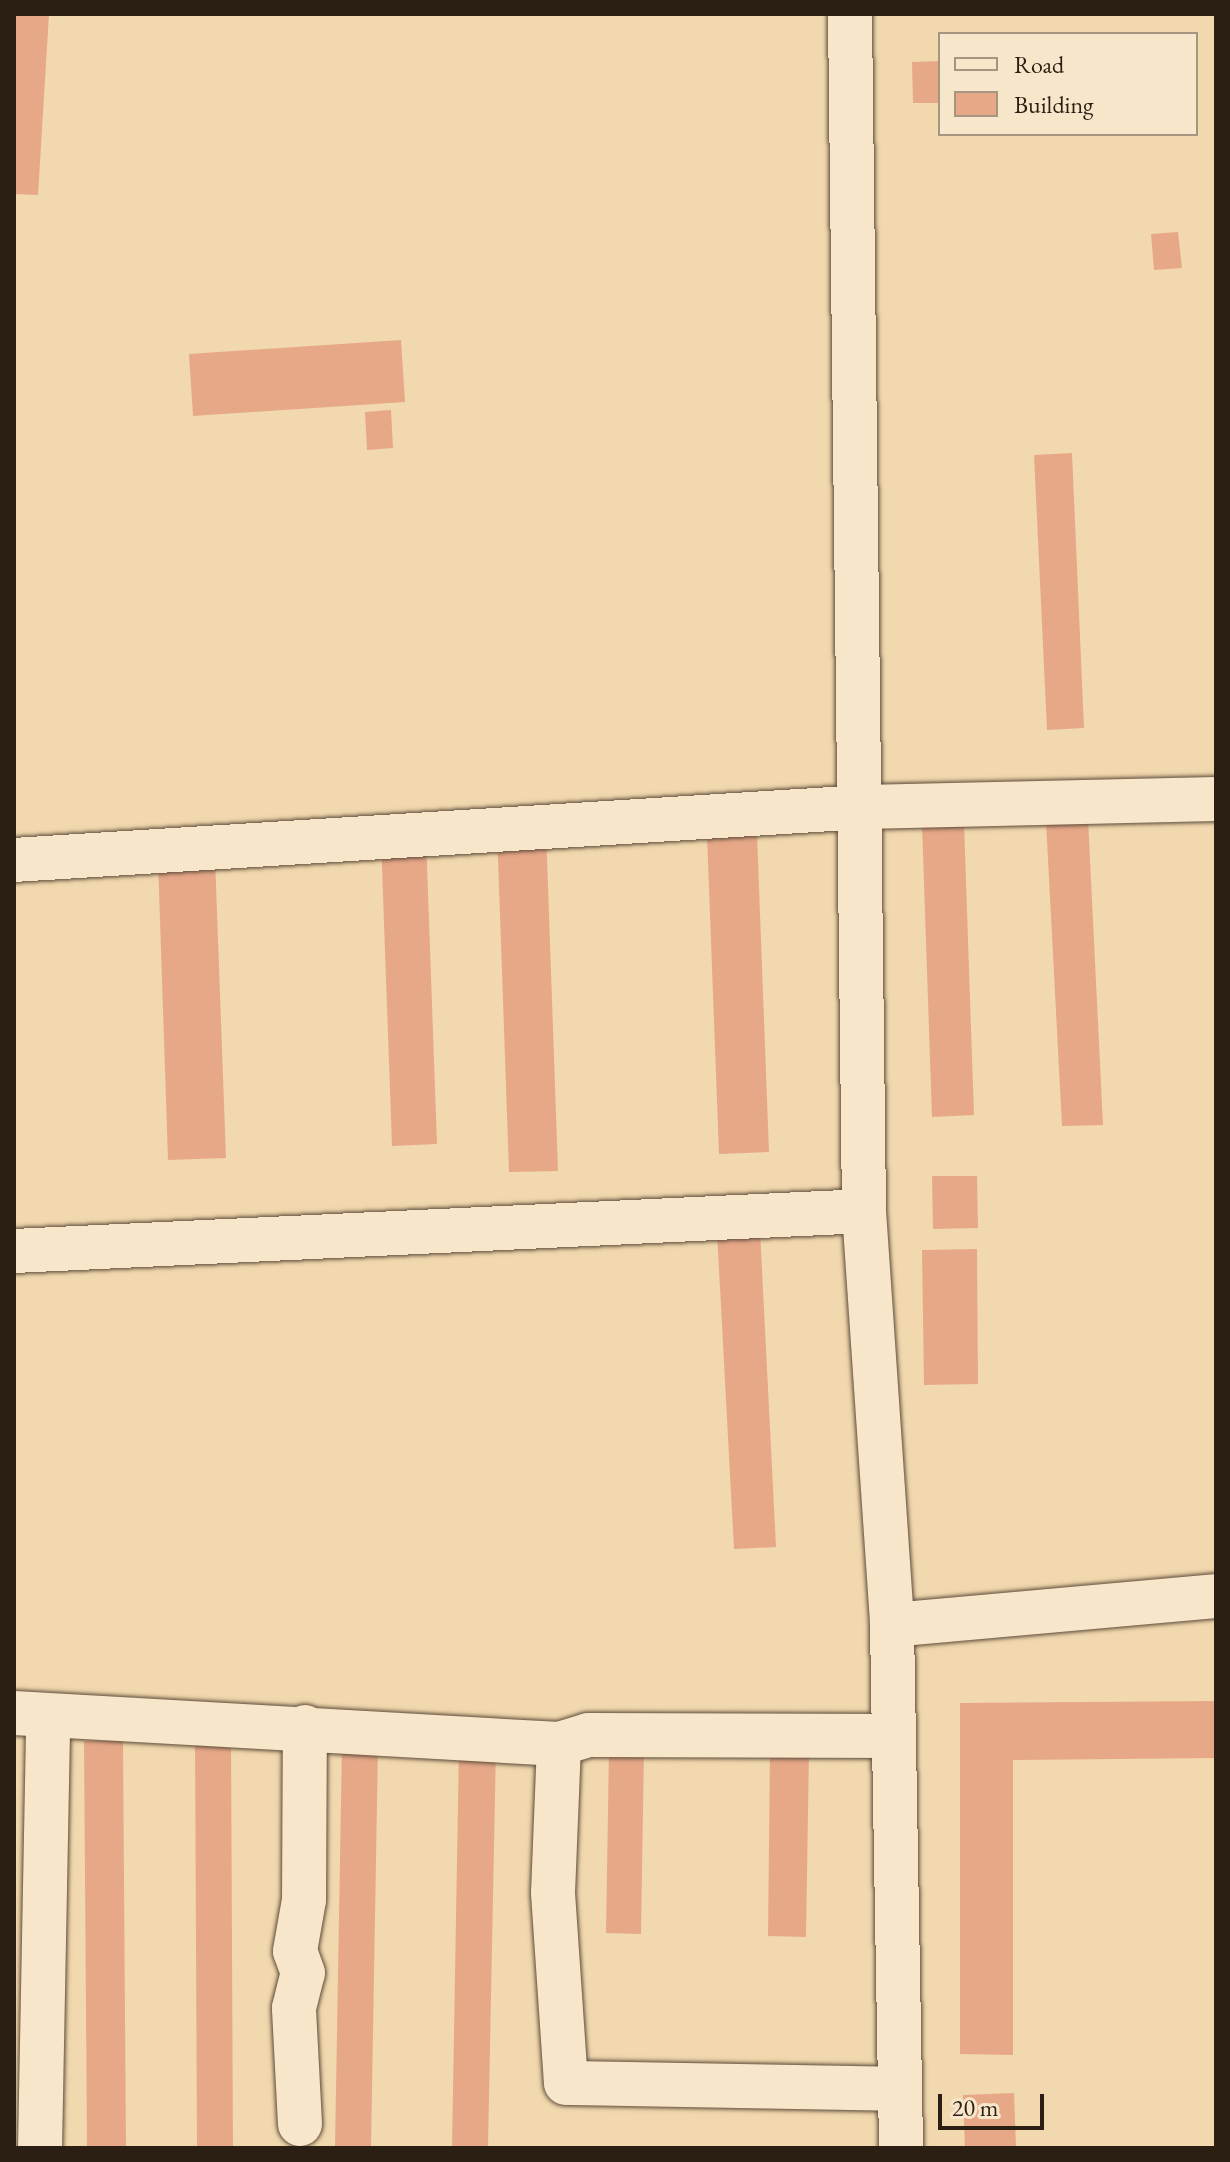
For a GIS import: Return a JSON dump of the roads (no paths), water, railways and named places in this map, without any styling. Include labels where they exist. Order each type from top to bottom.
[{"type":"street","points":[[850,14],[863,807],[864,1211],[892,1625],[901,2148]]},
{"type":"street","points":[[14,860],[863,807],[1216,799]]},
{"type":"street","points":[[14,1251],[864,1211]]},
{"type":"street","points":[[892,1625],[1216,1596]]},
{"type":"street","points":[[40,2148],[31,1714],[305,1727],[559,1744],[588,1735],[894,1736]]},
{"type":"street","points":[[300,2124],[294,2008],[303,1973],[295,1951],[304,1900],[305,1727]]},
{"type":"street","points":[[559,1744],[553,1893],[566,2083],[899,2089]]}]
